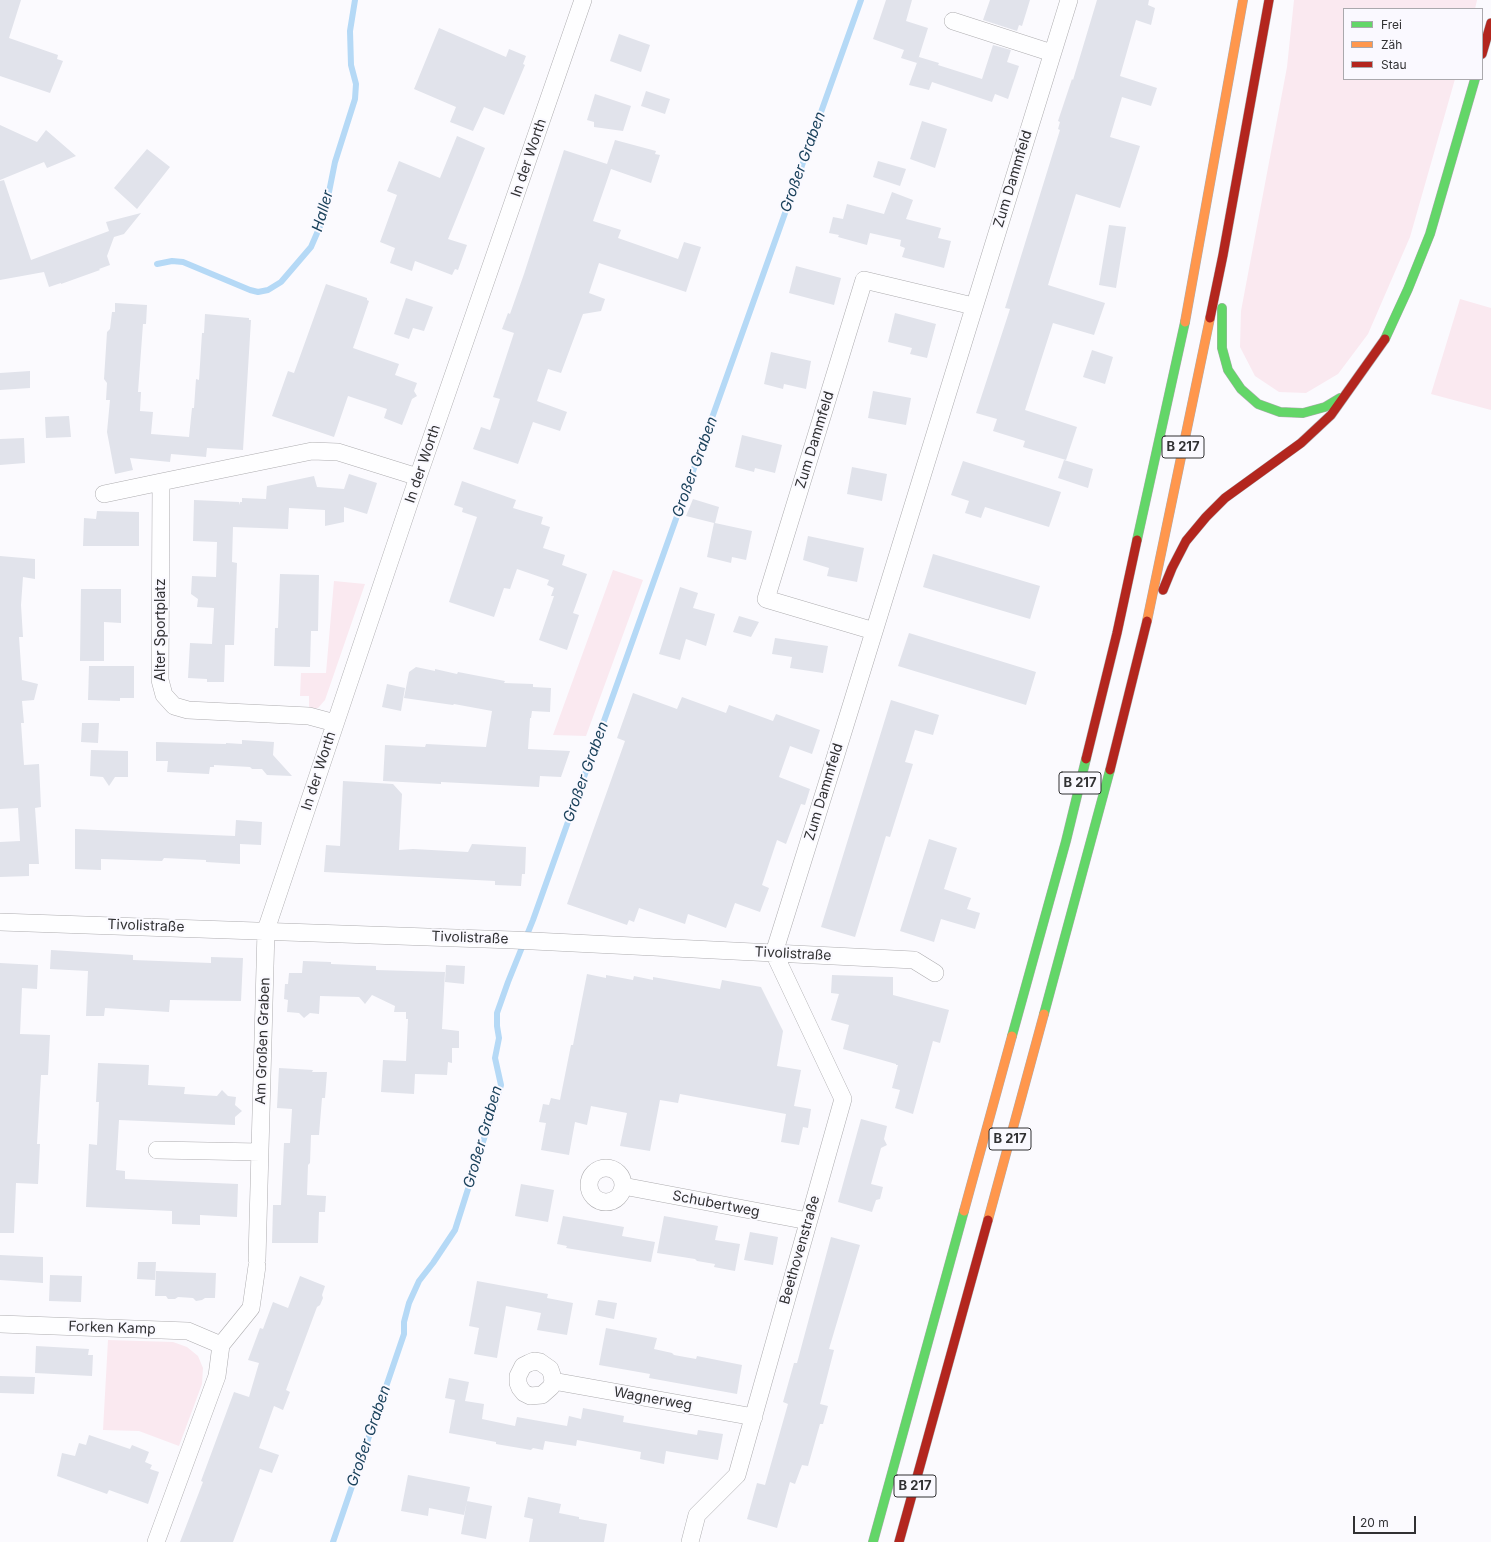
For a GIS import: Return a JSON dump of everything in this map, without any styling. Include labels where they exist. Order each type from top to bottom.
[{"type":"highway","name":"B 217","points":[[873,1542],[1066,841],[1117,633],[1191,293],[1243,0]]},
{"type":"highway","name":"B 217","points":[[899,1542],[1090,848],[1143,640],[1223,254],[1269,0]]},
{"type":"highway","points":[[1483,51],[1491,23]]},
{"type":"highway","points":[[1143,640],[1172,568],[1186,541],[1206,517],[1225,498],[1301,443],[1331,415],[1384,340],[1408,289],[1430,234],[1475,80]]},
{"type":"highway","points":[[1223,254],[1222,348],[1228,370],[1241,390],[1258,404],[1280,412],[1303,413],[1325,407],[1345,395],[1359,377]]},
{"type":"street","name":"In der Worth","points":[[266,930],[418,476],[484,290],[583,0]]},
{"type":"street","name":"Zum Dammfeld","points":[[774,953],[973,306],[1069,0]]},
{"type":"street","points":[[953,21],[1052,53]]},
{"type":"street","name":"Zum Dammfeld","points":[[874,631],[766,599],[864,280],[973,306]]},
{"type":"street","points":[[104,494],[312,451],[338,452],[418,476]]},
{"type":"street","name":"Alter Sportplatz","points":[[161,482],[160,680],[164,695],[174,706],[188,710],[308,716],[336,723]]},
{"type":"street","name":"Tivolistraße","points":[[0,922],[531,940],[914,960],[936,973]]},
{"type":"street","name":"Am Großen Graben","points":[[221,1345],[251,1308],[257,1263],[266,930]]},
{"type":"street","name":"Beethovenstraße","points":[[690,1542],[697,1515],[738,1475],[843,1099],[774,953]]},
{"type":"street","points":[[157,1150],[260,1152]]},
{"type":"street","name":"Schubertweg","points":[[623,1186],[808,1221]]},
{"type":"street","name":"Forken Kamp","points":[[0,1324],[188,1331],[221,1345]]},
{"type":"street","points":[[156,1542],[216,1376],[221,1345]]},
{"type":"street","name":"Wagnerweg","points":[[553,1381],[754,1417]]},
{"type":"shaded area","points":[[1294,0],[1477,0],[1475,8],[1343,8],[1343,80],[1455,80],[1410,237],[1368,334],[1338,374],[1306,393],[1279,392],[1255,376],[1240,347],[1241,311],[1287,67]]},
{"type":"shaded area","points":[[1460,299],[1491,308],[1491,410],[1431,394]]},
{"type":"shaded area","points":[[613,570],[643,580],[586,736],[553,735]]},
{"type":"shaded area","points":[[334,581],[365,584],[325,700],[318,708],[309,709],[309,696],[300,696],[301,673],[326,673]]},
{"type":"shaded area","points":[[108,1340],[173,1342],[187,1347],[198,1356],[203,1368],[202,1384],[179,1446],[139,1431],[103,1430]]},
{"type":"building","points":[[0,0],[21,0],[9,38],[58,55],[57,59],[63,61],[50,93],[0,76]]},
{"type":"building","points":[[886,0],[912,0],[906,21],[928,28],[917,63],[901,58],[904,50],[873,39]]},
{"type":"building","points":[[990,0],[1030,0],[1022,26],[1019,25],[1017,31],[983,20]]},
{"type":"building","points":[[1097,0],[1149,0],[1148,5],[1155,8],[1151,25],[1136,20],[1120,76],[1157,88],[1151,106],[1122,97],[1110,137],[1140,146],[1120,208],[1076,194],[1048,285],[1105,303],[1094,335],[1053,323],[1025,410],[1077,427],[1066,460],[1023,447],[1025,441],[993,431],[997,419],[976,413],[1010,309],[1005,308],[1060,130],[1058,129],[1060,122],[1058,121],[1072,79],[1073,80]]},
{"type":"building","points":[[439,28],[506,57],[509,49],[526,56],[523,64],[525,65],[504,115],[484,107],[473,131],[450,122],[456,107],[414,89]]},
{"type":"building","points":[[619,34],[650,45],[641,72],[610,61]]},
{"type":"building","points":[[993,45],[1011,50],[1007,62],[1019,66],[1008,99],[995,94],[992,102],[932,82],[929,90],[909,85],[919,57],[939,63],[938,65],[982,79]]},
{"type":"building","points":[[646,91],[670,99],[665,114],[641,106]]},
{"type":"building","points":[[595,94],[631,106],[623,131],[594,127],[594,122],[587,120]]},
{"type":"building","points":[[922,121],[947,129],[935,168],[910,159]]},
{"type":"building","points":[[0,125],[37,142],[46,130],[76,156],[47,168],[44,162],[0,180]]},
{"type":"building","points":[[457,136],[485,148],[448,239],[467,245],[458,270],[455,269],[452,275],[415,261],[412,271],[390,263],[395,248],[380,242],[397,195],[387,191],[399,161],[440,178]]},
{"type":"building","points":[[615,140],[656,151],[655,154],[660,155],[651,183],[611,169],[593,221],[621,230],[618,238],[678,259],[684,242],[701,247],[686,292],[599,263],[589,293],[605,299],[601,311],[583,314],[561,373],[548,369],[537,401],[567,412],[560,431],[533,422],[518,464],[473,449],[481,427],[490,430],[500,399],[493,397],[514,333],[502,329],[508,313],[510,314],[524,274],[564,150],[607,164]]},
{"type":"building","points":[[147,149],[170,167],[137,209],[114,188]]},
{"type":"building","points":[[878,161],[906,169],[900,186],[873,177]]},
{"type":"building","points":[[4,180],[31,260],[109,231],[106,222],[141,213],[124,234],[114,237],[107,256],[110,265],[99,269],[100,270],[49,287],[44,272],[0,280],[0,181]]},
{"type":"building","points":[[892,192],[913,200],[906,219],[941,228],[938,238],[951,241],[944,268],[902,257],[905,248],[900,246],[901,240],[870,233],[867,245],[829,233],[833,217],[843,219],[847,204],[884,214]]},
{"type":"building","points":[[1109,225],[1126,227],[1116,288],[1099,285]]},
{"type":"building","points":[[796,266],[841,278],[834,305],[789,293]]},
{"type":"building","points":[[326,284],[367,298],[369,301],[353,348],[399,364],[395,375],[417,383],[414,391],[417,396],[412,399],[402,425],[384,418],[387,409],[348,396],[334,437],[272,416],[288,371],[294,373]]},
{"type":"building","points":[[406,298],[433,307],[424,331],[413,328],[409,339],[394,334]]},
{"type":"building","points":[[115,303],[147,305],[146,324],[143,324],[138,392],[141,392],[140,411],[153,412],[151,434],[189,437],[192,408],[194,408],[196,379],[199,380],[202,333],[204,333],[205,314],[249,318],[249,320],[251,320],[243,450],[207,448],[206,457],[171,454],[170,462],[130,458],[133,470],[115,474],[107,432],[110,400],[106,400],[107,383],[104,379],[107,332],[110,329],[112,312],[115,312]]},
{"type":"building","points":[[895,313],[936,324],[927,358],[910,354],[912,348],[888,342]]},
{"type":"building","points":[[1092,350],[1113,357],[1105,384],[1083,377]]},
{"type":"building","points":[[771,352],[811,361],[806,389],[784,384],[783,389],[764,384]]},
{"type":"building","points":[[30,371],[30,388],[0,390],[0,373]]},
{"type":"building","points":[[873,391],[911,398],[906,425],[868,418]]},
{"type":"building","points":[[69,416],[71,437],[46,438],[45,417]]},
{"type":"building","points":[[742,435],[782,445],[775,473],[755,468],[754,472],[735,467]]},
{"type":"building","points":[[24,438],[25,463],[0,465],[0,439]]},
{"type":"building","points":[[1064,460],[1093,469],[1088,488],[1058,478]]},
{"type":"building","points":[[963,461],[1061,492],[1049,527],[985,507],[981,518],[965,513],[969,501],[951,495]]},
{"type":"building","points":[[852,467],[887,474],[882,501],[847,494]]},
{"type":"building","points":[[349,474],[377,483],[367,514],[344,507],[344,522],[325,526],[325,510],[289,508],[288,529],[233,527],[232,562],[237,563],[234,645],[225,645],[224,682],[207,682],[207,679],[188,678],[190,643],[212,644],[214,608],[197,607],[198,599],[191,594],[192,576],[216,577],[217,542],[193,541],[194,500],[239,502],[239,505],[240,502],[242,502],[242,498],[266,499],[267,486],[314,476],[317,487],[344,489]]},
{"type":"building","points":[[462,481],[516,500],[513,508],[543,517],[541,524],[550,527],[543,548],[565,555],[562,565],[587,574],[573,613],[579,615],[567,650],[539,640],[554,596],[551,596],[554,588],[547,585],[549,580],[517,569],[510,589],[504,588],[494,617],[449,602],[477,517],[462,512],[463,508],[454,505]]},
{"type":"building","points":[[693,499],[719,507],[715,523],[752,531],[746,560],[732,557],[731,563],[707,557],[714,523],[686,516]]},
{"type":"building","points":[[97,511],[139,512],[139,546],[83,546],[84,518],[96,519]]},
{"type":"building","points":[[808,536],[864,548],[857,582],[827,576],[829,568],[803,560]]},
{"type":"building","points":[[933,554],[1040,586],[1030,619],[923,587]]},
{"type":"building","points":[[0,556],[35,559],[35,579],[23,577],[21,605],[23,637],[19,637],[22,680],[38,684],[34,700],[22,701],[24,723],[21,723],[24,765],[39,764],[41,807],[35,808],[39,864],[29,864],[29,876],[0,877],[0,842],[20,841],[18,808],[0,809]]},
{"type":"building","points":[[280,574],[319,575],[318,631],[311,631],[310,667],[274,666],[275,628],[278,628]]},
{"type":"building","points":[[680,587],[698,593],[693,608],[715,614],[706,646],[686,639],[680,660],[659,654]]},
{"type":"building","points":[[81,589],[121,589],[121,623],[104,622],[104,661],[80,661]]},
{"type":"building","points":[[739,616],[759,622],[751,637],[733,632]]},
{"type":"building","points":[[909,633],[1036,672],[1026,705],[898,666]]},
{"type":"building","points":[[775,638],[828,646],[823,673],[790,668],[792,657],[772,654]]},
{"type":"building","points":[[89,666],[134,666],[134,698],[120,698],[120,701],[88,700]]},
{"type":"building","points":[[416,667],[435,671],[435,669],[457,674],[458,672],[505,681],[504,683],[533,684],[533,687],[551,688],[550,712],[532,711],[530,718],[528,749],[570,751],[561,777],[540,776],[539,787],[441,782],[441,784],[383,781],[385,745],[425,747],[426,744],[486,747],[492,711],[454,704],[404,698],[409,672]]},
{"type":"building","points":[[387,684],[405,688],[401,711],[382,707]]},
{"type":"building","points":[[633,693],[677,709],[682,697],[726,713],[729,705],[773,721],[776,714],[820,730],[812,754],[790,746],[779,777],[810,789],[805,805],[801,804],[786,844],[777,840],[762,885],[769,888],[760,912],[735,903],[726,928],[688,914],[685,924],[639,908],[634,922],[629,920],[627,925],[567,904],[625,741],[617,738]]},
{"type":"building","points":[[891,700],[939,715],[933,735],[915,730],[905,762],[913,764],[890,837],[886,836],[855,937],[821,927]]},
{"type":"building","points":[[82,723],[99,723],[98,743],[81,742]]},
{"type":"building","points":[[242,740],[274,742],[273,755],[292,776],[267,775],[262,769],[252,769],[250,767],[214,765],[214,767],[210,767],[209,774],[167,772],[168,761],[156,761],[156,742],[242,744]]},
{"type":"building","points":[[91,750],[128,751],[128,777],[115,777],[109,786],[103,777],[90,776]]},
{"type":"building","points":[[343,781],[393,784],[402,794],[399,850],[413,849],[468,852],[472,844],[526,847],[525,874],[522,874],[521,886],[495,885],[495,881],[324,872],[326,845],[340,846]]},
{"type":"building","points":[[236,820],[262,822],[261,845],[240,844],[240,864],[206,862],[206,860],[164,858],[162,861],[101,859],[101,870],[75,869],[75,829],[235,836]]},
{"type":"building","points":[[929,839],[957,848],[944,889],[971,898],[967,909],[980,913],[975,929],[941,919],[934,942],[900,931]]},
{"type":"building","points":[[51,950],[133,955],[133,960],[211,963],[211,957],[243,958],[241,1001],[170,1000],[169,1012],[105,1008],[104,1016],[86,1016],[88,971],[50,969]]},
{"type":"building","points":[[303,961],[376,966],[376,970],[445,972],[442,1029],[459,1031],[459,1048],[452,1048],[452,1063],[448,1062],[447,1075],[415,1074],[414,1094],[381,1092],[383,1060],[406,1061],[408,1019],[406,1019],[406,1012],[394,1012],[395,1006],[372,995],[365,1004],[359,997],[320,996],[319,1014],[310,1013],[304,1018],[299,1013],[287,1012],[288,1000],[284,999],[285,984],[288,984],[289,973],[302,973]]},
{"type":"building","points":[[0,963],[38,965],[37,989],[22,988],[20,1034],[50,1035],[48,1075],[41,1075],[37,1144],[40,1144],[38,1184],[16,1183],[14,1233],[0,1233]]},
{"type":"building","points":[[446,965],[465,966],[464,984],[445,982]]},
{"type":"building","points":[[587,974],[606,978],[606,975],[633,980],[634,976],[653,980],[653,977],[720,989],[722,980],[761,987],[783,1031],[777,1066],[801,1070],[794,1106],[811,1109],[808,1128],[803,1127],[799,1145],[781,1142],[786,1114],[680,1094],[678,1103],[660,1100],[650,1151],[620,1146],[627,1113],[591,1106],[587,1125],[575,1122],[569,1155],[541,1150],[546,1123],[539,1122],[543,1104],[549,1105],[551,1098],[560,1100]]},
{"type":"building","points":[[832,975],[893,977],[893,995],[949,1010],[940,1043],[933,1041],[913,1114],[895,1108],[900,1090],[892,1088],[898,1065],[843,1049],[849,1025],[831,1020],[839,994],[831,993]]},
{"type":"building","points":[[98,1063],[149,1065],[148,1085],[185,1087],[184,1094],[217,1096],[222,1090],[228,1096],[236,1097],[235,1105],[242,1111],[235,1117],[235,1125],[119,1120],[116,1170],[125,1171],[125,1179],[238,1184],[237,1217],[200,1215],[200,1225],[172,1224],[172,1211],[86,1207],[89,1144],[97,1145],[99,1102],[96,1102]]},
{"type":"building","points":[[279,1068],[313,1070],[312,1072],[327,1072],[325,1098],[322,1098],[319,1135],[311,1135],[310,1163],[308,1165],[307,1195],[326,1196],[325,1212],[319,1212],[318,1243],[272,1243],[273,1205],[281,1205],[284,1143],[290,1143],[292,1109],[277,1108]]},
{"type":"building","points":[[861,1119],[887,1126],[884,1139],[887,1145],[881,1148],[871,1184],[883,1187],[880,1199],[876,1200],[872,1212],[838,1202]]},
{"type":"building","points":[[521,1184],[554,1190],[548,1222],[515,1216]]},
{"type":"building","points":[[563,1216],[624,1227],[622,1236],[655,1242],[651,1262],[566,1248],[567,1246],[557,1244]]},
{"type":"building","points":[[664,1216],[718,1226],[715,1240],[740,1244],[735,1271],[714,1267],[715,1264],[697,1261],[695,1259],[657,1253]]},
{"type":"building","points":[[750,1232],[778,1237],[773,1265],[744,1260]]},
{"type":"building","points":[[831,1237],[860,1245],[829,1349],[834,1350],[820,1404],[828,1406],[823,1424],[820,1424],[808,1466],[802,1465],[795,1484],[790,1482],[777,1528],[747,1519],[757,1483],[765,1485],[788,1404],[783,1402],[794,1363],[797,1363]]},
{"type":"building","points":[[0,1255],[43,1257],[43,1283],[0,1280]]},
{"type":"building","points":[[138,1262],[156,1262],[155,1280],[137,1279]]},
{"type":"building","points":[[156,1271],[216,1273],[215,1298],[205,1298],[196,1301],[193,1298],[178,1297],[175,1299],[168,1299],[166,1296],[155,1296]]},
{"type":"building","points":[[50,1275],[82,1276],[81,1302],[49,1301]]},
{"type":"building","points":[[300,1276],[325,1286],[322,1295],[323,1298],[320,1305],[317,1307],[286,1390],[290,1392],[283,1410],[274,1406],[259,1448],[279,1455],[272,1473],[260,1469],[233,1542],[180,1542],[203,1482],[201,1481],[234,1392],[249,1397],[259,1363],[248,1360],[260,1328],[263,1329],[273,1302],[288,1308]]},
{"type":"building","points":[[477,1281],[548,1294],[547,1298],[573,1303],[567,1335],[537,1330],[541,1313],[506,1306],[497,1358],[474,1354],[479,1328],[469,1326]]},
{"type":"building","points":[[598,1300],[617,1303],[614,1319],[595,1315]]},
{"type":"building","points":[[606,1328],[657,1338],[654,1349],[672,1353],[674,1355],[696,1359],[697,1356],[742,1365],[737,1394],[649,1378],[650,1374],[599,1365]]},
{"type":"building","points":[[36,1346],[89,1349],[88,1355],[93,1355],[92,1376],[35,1373]]},
{"type":"building","points":[[0,1376],[35,1377],[34,1394],[0,1393]]},
{"type":"building","points":[[449,1378],[469,1382],[465,1401],[484,1404],[482,1419],[515,1426],[517,1417],[567,1426],[569,1416],[581,1419],[583,1408],[624,1416],[623,1422],[697,1435],[698,1430],[723,1434],[718,1460],[666,1451],[664,1464],[640,1459],[641,1452],[577,1440],[576,1446],[545,1441],[543,1450],[533,1448],[531,1450],[496,1444],[496,1442],[449,1433],[455,1400],[445,1398]]},
{"type":"building","points":[[89,1435],[130,1449],[132,1445],[149,1452],[145,1462],[152,1465],[150,1469],[159,1472],[148,1504],[109,1490],[107,1494],[57,1476],[62,1453],[75,1456],[79,1443],[86,1445]]},
{"type":"building","points":[[408,1475],[470,1487],[464,1515],[429,1508],[428,1516],[401,1511]]},
{"type":"building","points":[[528,1497],[561,1504],[559,1513],[579,1517],[579,1519],[607,1524],[604,1542],[529,1542],[533,1519],[524,1517]]},
{"type":"building","points":[[467,1501],[492,1506],[486,1539],[461,1534]]},
{"type":"waterway","name":"Haller","points":[[157,264],[172,261],[183,262],[258,292],[268,290],[281,282],[311,247],[324,217],[335,162],[355,99],[356,84],[351,65],[350,31],[355,0]]},
{"type":"waterway","name":"Großer Graben","points":[[333,1542],[404,1334],[404,1322],[409,1303],[419,1281],[455,1230],[501,1085],[495,1058],[499,1038],[497,1013],[533,920],[861,0]]},
{"type":"traffic: fast","points":[[1385,339],[1408,289],[1430,234],[1475,80]]},
{"type":"traffic: fast","points":[[1222,308],[1222,348],[1228,370],[1241,389],[1258,404],[1280,412],[1303,413],[1325,407],[1340,398]]},
{"type":"traffic: fast","points":[[1137,540],[1185,322]]},
{"type":"traffic: fast","points":[[1012,1036],[1066,841],[1086,759]]},
{"type":"traffic: fast","points":[[1044,1014],[1110,770]]},
{"type":"traffic: fast","points":[[873,1542],[964,1211]]},
{"type":"traffic: slow","points":[[1185,322],[1243,0]]},
{"type":"traffic: slow","points":[[1147,621],[1210,318]]},
{"type":"traffic: slow","points":[[988,1220],[1044,1014]]},
{"type":"traffic: slow","points":[[964,1211],[1012,1036]]},
{"type":"traffic: jam","points":[[1210,318],[1223,255],[1269,0]]},
{"type":"traffic: jam","points":[[1483,51],[1491,23]]},
{"type":"traffic: jam","points":[[1163,590],[1172,568],[1186,541],[1206,517],[1225,498],[1301,443],[1331,415],[1385,339]]},
{"type":"traffic: jam","points":[[1086,759],[1117,633],[1137,540]]},
{"type":"traffic: jam","points":[[1110,770],[1147,621]]},
{"type":"traffic: jam","points":[[899,1542],[988,1220]]}]
